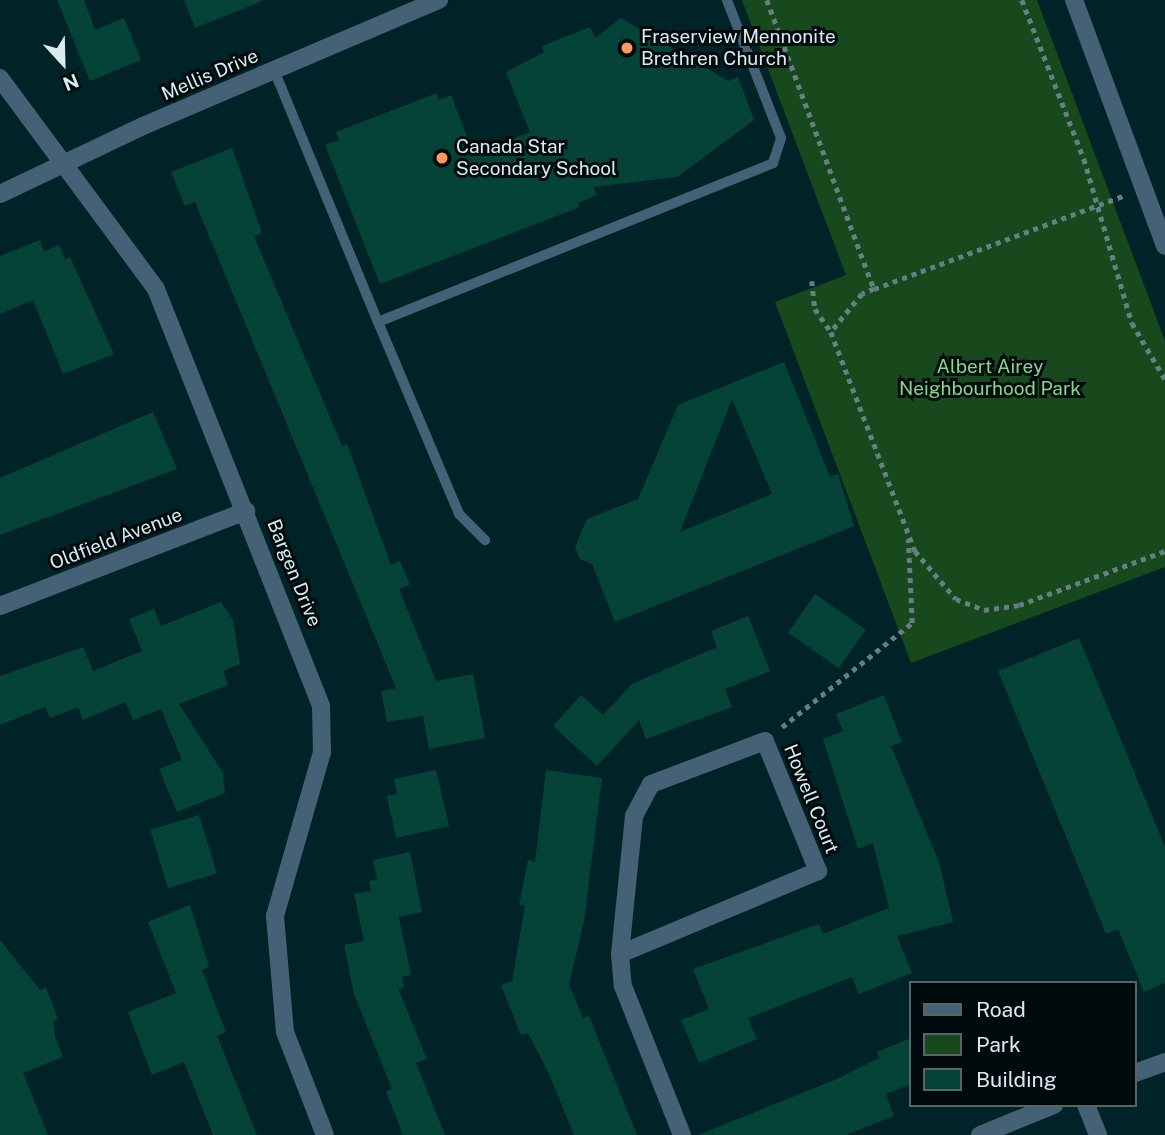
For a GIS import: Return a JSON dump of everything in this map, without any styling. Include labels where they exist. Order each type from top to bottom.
[{"type":"street","name":"Mellis Drive","points":[[0,194],[274,70],[439,0]]},
{"type":"street","points":[[1074,0],[1165,246]]},
{"type":"street","name":"Bargen Drive","points":[[0,78],[156,289],[321,705],[322,752],[275,916],[285,1032],[325,1135]]},
{"type":"street","name":"Oldfield Avenue","points":[[0,606],[246,511]]},
{"type":"street","name":"Howell Court","points":[[620,954],[818,872],[765,741],[651,784],[634,816],[620,954],[623,986],[682,1135]]},
{"type":"street","points":[[1137,1073],[1163,1068]]},
{"type":"street","points":[[979,1135],[1049,1107]]},
{"type":"street","points":[[1087,1107],[1098,1135]]},
{"type":"lane","points":[[378,322],[773,163],[781,138],[727,0]]},
{"type":"lane","points":[[274,70],[459,514],[485,540]]},
{"type":"path","points":[[767,0],[873,289]]},
{"type":"path","points":[[1022,0],[1057,79],[1132,323],[1165,379]]},
{"type":"path","points":[[831,332],[862,294],[1133,192]]},
{"type":"path","points":[[812,281],[815,309],[831,332],[908,536],[956,599],[984,610],[1019,606],[1165,551]]},
{"type":"path","points":[[765,741],[912,623],[908,536]]},
{"type":"green space","name":"Albert Airey Neighbourhood Park","points":[[742,0],[1037,0],[1165,341],[1165,567],[911,663],[775,302],[846,275]]},
{"type":"building","points":[[57,0],[84,0],[95,30],[124,18],[141,60],[90,81]]},
{"type":"building","points":[[184,0],[262,0],[262,1],[195,28]]},
{"type":"building","points":[[621,18],[728,81],[738,77],[754,120],[677,177],[593,187],[597,195],[578,203],[580,207],[380,284],[325,145],[339,140],[336,132],[437,93],[439,100],[451,95],[474,154],[530,132],[506,72],[544,52],[542,46],[590,27],[595,38]]},
{"type":"building","points":[[232,148],[262,233],[254,236],[342,446],[347,444],[391,565],[400,561],[410,585],[399,589],[436,681],[473,674],[485,738],[429,749],[423,716],[387,722],[381,691],[396,688],[195,202],[185,206],[171,172]]},
{"type":"building","points":[[40,240],[44,251],[59,245],[65,259],[70,257],[114,354],[63,374],[33,300],[0,314],[0,256]]},
{"type":"building","points":[[784,362],[830,477],[838,474],[854,526],[615,622],[592,564],[580,559],[575,547],[587,519],[638,499],[678,405]],"holes":[[[732,399],[772,494],[680,532]]]},
{"type":"building","points":[[153,412],[177,469],[0,535],[0,478]]},
{"type":"building","points":[[815,594],[866,630],[839,668],[788,633]]},
{"type":"building","points":[[221,602],[233,620],[240,664],[223,671],[228,685],[179,704],[223,773],[225,793],[177,812],[159,769],[182,760],[161,709],[133,720],[125,702],[83,720],[78,707],[50,718],[45,707],[0,725],[0,676],[83,647],[93,671],[142,651],[129,619],[154,609],[161,626]]},
{"type":"building","points":[[748,616],[770,671],[725,689],[732,707],[646,739],[639,720],[597,766],[553,726],[581,695],[603,715],[632,684],[717,647],[711,631]]},
{"type":"building","points":[[1079,638],[1165,847],[1165,983],[1144,992],[1118,929],[1106,934],[998,671]]},
{"type":"building","points":[[884,695],[902,742],[891,746],[939,862],[953,922],[897,936],[912,973],[859,994],[852,977],[748,1018],[757,1039],[699,1063],[681,1020],[709,1009],[693,969],[819,924],[823,934],[889,908],[873,843],[858,849],[823,739],[843,731],[836,714]]},
{"type":"building","points":[[436,770],[449,826],[396,838],[387,796],[397,794],[394,779]]},
{"type":"building","points":[[546,770],[602,778],[584,921],[569,985],[583,1018],[589,1016],[637,1135],[574,1135],[549,1074],[528,1033],[521,1035],[501,985],[512,981],[525,906],[519,905],[528,860],[535,862]]},
{"type":"building","points":[[199,815],[217,873],[168,888],[150,830]]},
{"type":"building","points":[[410,852],[422,912],[399,917],[411,975],[402,977],[404,987],[398,988],[427,1059],[416,1063],[445,1135],[403,1135],[386,1091],[392,1089],[354,994],[344,945],[364,941],[354,894],[371,891],[369,881],[377,879],[373,860]]},
{"type":"building","points":[[190,905],[209,967],[202,970],[226,1032],[217,1036],[257,1135],[213,1135],[184,1062],[152,1075],[128,1012],[176,993],[148,922]]},
{"type":"building","points":[[0,940],[40,990],[46,987],[58,1019],[53,1021],[55,1037],[63,1057],[23,1073],[48,1135],[0,1135]]},
{"type":"building","points":[[909,1039],[909,1085],[886,1094],[894,1116],[846,1135],[698,1135],[837,1079],[879,1058],[877,1052]]},
{"type":"place","name":"Fraserview Mennonite Brethren Church","points":[[627,48]]},
{"type":"place","name":"Canada Star Secondary School","points":[[442,158]]}]
